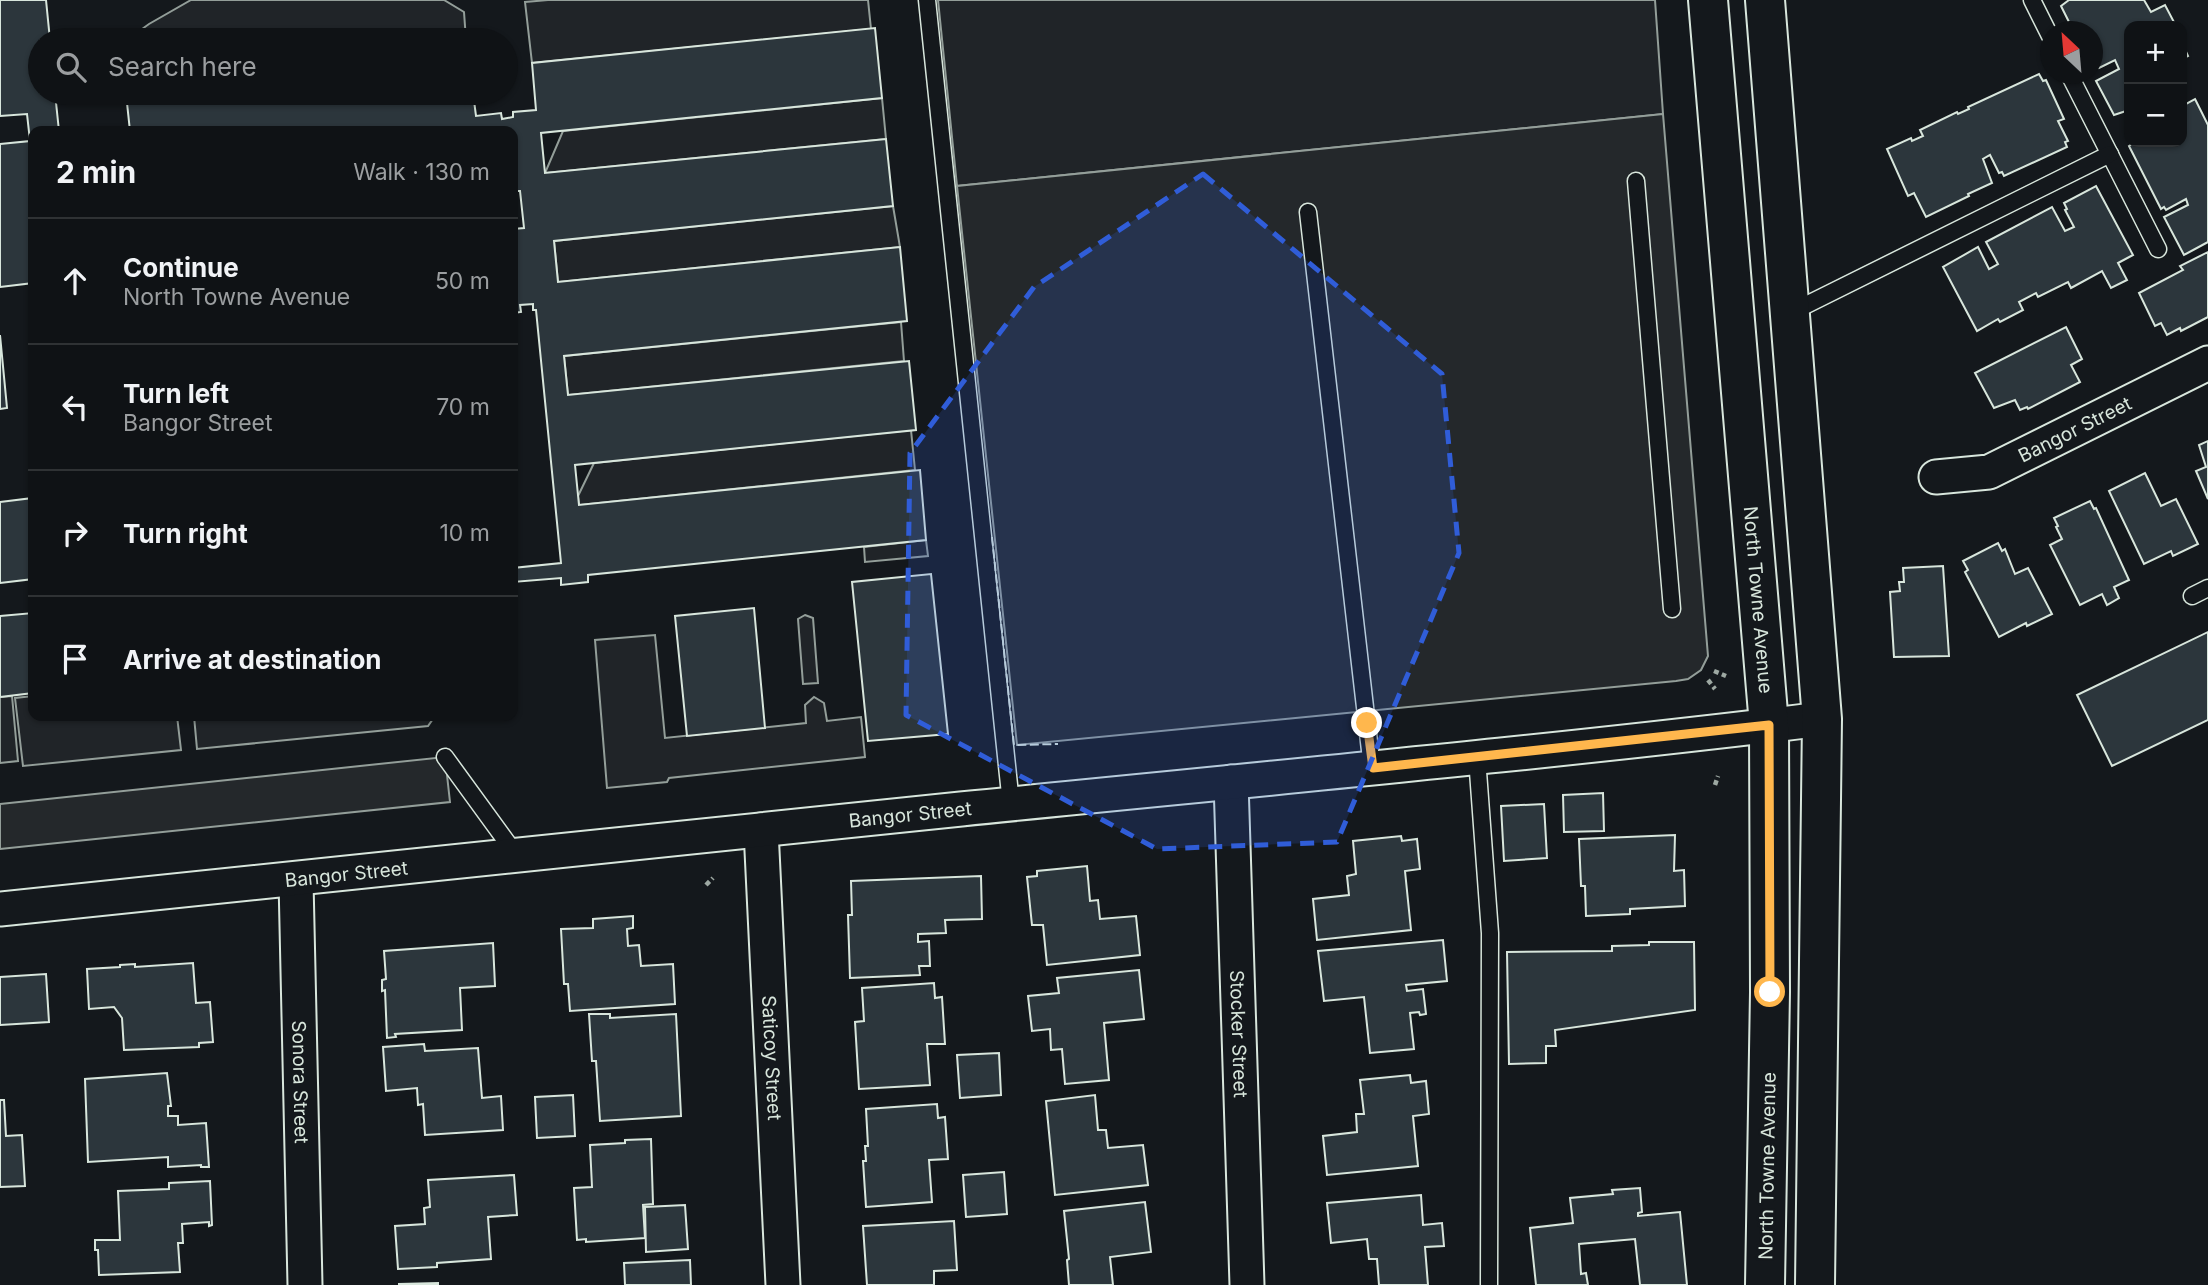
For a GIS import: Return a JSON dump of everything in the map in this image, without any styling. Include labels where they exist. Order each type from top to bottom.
[{"type":"main road","name":"North Towne Avenue","points":[[1708,0],[1769,725],[1770,992],[1765,1285]]},
{"type":"main road","points":[[1765,0],[1822,719],[1815,1285]]},
{"type":"street","name":"Bangor Street","points":[[1936,477],[1989,472],[2208,363]]},
{"type":"street","name":"Bangor Street","points":[[0,909],[296,881],[761,830],[1477,758],[1822,719]]},
{"type":"street","name":"Stocker Street","points":[[1231,782],[1247,1285]]},
{"type":"street","name":"Saticoy Street","points":[[761,830],[783,1285]]},
{"type":"street","name":"Sonora Street","points":[[296,881],[305,1285]]},
{"type":"lane","points":[[927,0],[1011,804]]},
{"type":"lane","points":[[2032,0],[2042,21]]},
{"type":"lane","points":[[2074,84],[2158,250]]},
{"type":"lane","points":[[1790,313],[2110,154]]},
{"type":"lane","points":[[1636,181],[1672,610]]},
{"type":"lane","points":[[1308,212],[1373,768]]},
{"type":"lane","points":[[2192,596],[2208,589]]},
{"type":"lane","points":[[445,757],[517,856]]},
{"type":"lane","points":[[1477,758],[1490,933],[1489,1285]]},
{"type":"path","points":[[1714,671],[1726,676]]},
{"type":"path","points":[[1708,680],[1715,689]]},
{"type":"path","points":[[1715,785],[1718,776]]},
{"type":"path","points":[[706,885],[713,878]]},
{"type":"highlighted area","points":[[1203,174],[1442,374],[1459,553],[1337,842],[1157,849],[906,715],[910,453],[1034,287]]},
{"type":"shaded area","points":[[191,0],[444,0],[464,12],[465,28],[144,28]]},
{"type":"shaded area","points":[[868,0],[871,29],[532,63],[525,2]]},
{"type":"shaded area","points":[[938,0],[1655,0],[1663,114],[957,186]]},
{"type":"shaded area","points":[[882,98],[886,139],[545,173],[563,131]]},
{"type":"shaded area","points":[[1663,114],[1708,656],[1701,670],[1688,679],[1676,681],[1017,745],[957,186]]},
{"type":"shaded area","points":[[893,206],[900,247],[558,282],[554,241]]},
{"type":"shaded area","points":[[901,322],[904,361],[568,395],[564,356]]},
{"type":"shaded area","points":[[911,430],[915,470],[579,505],[578,496],[594,463]]},
{"type":"shaded area","points":[[926,540],[928,556],[865,562],[864,547]]},
{"type":"shaded area","points":[[805,615],[813,618],[818,683],[803,684],[798,619]]},
{"type":"shaded area","points":[[655,635],[665,738],[806,723],[805,705],[814,697],[824,703],[827,721],[861,717],[865,757],[669,778],[667,782],[607,788],[595,640]]},
{"type":"shaded area","points":[[12,696],[18,761],[0,763],[0,697]]},
{"type":"shaded area","points":[[28,697],[28,721],[178,721],[181,750],[23,766],[15,698]]},
{"type":"shaded area","points":[[194,721],[432,721],[428,726],[197,749]]},
{"type":"shaded area","points":[[445,757],[450,802],[0,849],[0,804]]},
{"type":"building","points":[[0,0],[46,0],[49,28],[28,28],[28,105],[56,105],[58,126],[28,126],[27,114],[0,116]]},
{"type":"building","points":[[2069,0],[2144,0],[2151,12],[2165,5],[2173,21],[2124,21],[2124,112],[2114,115],[2098,84],[2103,84],[2103,77],[2119,69],[2115,60],[2103,66],[2103,21],[2068,21],[2061,6]]},
{"type":"building","points":[[875,28],[882,98],[541,133],[545,173],[886,139],[893,206],[554,241],[558,282],[900,247],[907,321],[564,356],[568,395],[909,361],[916,430],[575,465],[579,505],[920,470],[926,540],[588,575],[588,582],[561,585],[561,578],[518,582],[518,567],[561,563],[536,310],[533,310],[533,304],[520,305],[521,312],[518,312],[518,229],[524,228],[518,191],[518,126],[129,126],[127,105],[475,105],[476,116],[501,113],[502,119],[513,117],[513,112],[536,110],[532,63]]},
{"type":"building","points":[[2039,74],[2040,84],[2048,84],[2064,119],[2058,121],[2068,141],[2065,142],[2067,147],[2004,176],[2002,172],[1999,173],[1990,155],[1983,159],[1992,183],[1926,217],[1914,193],[1908,196],[1887,149],[1911,138],[1912,141],[1923,136],[1920,130],[1969,109],[1968,107]]},
{"type":"building","points":[[2195,99],[2208,125],[2208,242],[2184,255],[2164,217],[2188,205],[2186,199],[2166,210],[2164,207],[2161,209],[2130,147],[2187,147],[2187,103]]},
{"type":"building","points":[[28,141],[28,284],[0,287],[0,144]]},
{"type":"building","points":[[2096,186],[2133,255],[2118,263],[2127,280],[2111,288],[2102,271],[2071,288],[2068,282],[2038,297],[2036,293],[2019,302],[2023,310],[2000,322],[1998,319],[1977,331],[1943,267],[1978,247],[1989,269],[1998,264],[1986,242],[2052,207],[2065,231],[2074,227],[2064,203]]},
{"type":"building","points":[[2208,252],[2208,317],[2167,335],[2161,323],[2155,326],[2139,293],[2183,270],[2180,266]]},
{"type":"building","points":[[2066,327],[2082,359],[2071,365],[2080,382],[2028,409],[2027,407],[2020,410],[2015,400],[1994,408],[1975,373]]},
{"type":"building","points":[[0,335],[7,408],[0,409]]},
{"type":"building","points":[[2208,441],[2208,499],[2196,471],[2206,467],[2199,445]]},
{"type":"building","points":[[2145,473],[2161,506],[2176,499],[2198,544],[2173,556],[2171,551],[2144,564],[2109,491]]},
{"type":"building","points":[[28,499],[28,580],[0,583],[0,502]]},
{"type":"building","points":[[2090,501],[2094,509],[2096,508],[2129,580],[2114,587],[2119,598],[2107,605],[2102,594],[2080,605],[2050,545],[2062,539],[2054,518]]},
{"type":"building","points":[[1998,543],[2002,551],[2005,549],[2015,574],[2028,568],[2052,614],[1999,637],[1965,572],[1968,570],[1963,561]]},
{"type":"building","points":[[1943,566],[1949,656],[1894,657],[1890,592],[1900,591],[1899,582],[1904,582],[1903,568]]},
{"type":"building","points":[[931,574],[948,734],[868,741],[852,582]]},
{"type":"building","points":[[754,608],[765,728],[687,736],[675,616]]},
{"type":"building","points":[[28,613],[28,694],[0,697],[0,616]]},
{"type":"building","points":[[2208,632],[2208,720],[2112,766],[2077,695]]},
{"type":"building","points":[[1603,793],[1604,831],[1564,832],[1563,795]]},
{"type":"building","points":[[1544,804],[1547,858],[1504,861],[1501,806]]},
{"type":"building","points":[[1675,835],[1674,871],[1684,870],[1685,906],[1630,909],[1630,914],[1586,916],[1585,886],[1581,886],[1579,839]]},
{"type":"building","points":[[1401,836],[1402,841],[1417,839],[1420,869],[1405,871],[1411,930],[1317,940],[1313,899],[1349,895],[1347,876],[1356,874],[1353,841]]},
{"type":"building","points":[[1087,866],[1090,901],[1098,900],[1100,919],[1136,916],[1140,955],[1047,965],[1043,925],[1032,925],[1027,877],[1037,876],[1037,871]]},
{"type":"building","points":[[981,876],[982,919],[945,920],[946,933],[918,934],[918,942],[929,941],[930,966],[919,966],[920,975],[850,978],[848,915],[852,915],[851,881]]},
{"type":"building","points":[[633,916],[633,928],[627,929],[628,946],[639,945],[641,966],[673,964],[675,1004],[570,1011],[568,984],[564,984],[561,929],[593,928],[593,919]]},
{"type":"building","points":[[1443,940],[1447,981],[1406,985],[1407,991],[1423,989],[1426,1014],[1410,1013],[1414,1049],[1370,1053],[1364,997],[1324,1001],[1318,951]]},
{"type":"building","points":[[1649,942],[1694,942],[1695,1010],[1555,1030],[1556,1046],[1546,1046],[1546,1063],[1509,1064],[1507,952],[1612,951],[1612,946],[1649,945]]},
{"type":"building","points":[[493,943],[495,986],[460,988],[462,1030],[395,1034],[396,1037],[387,1038],[385,990],[382,991],[382,980],[386,979],[384,951]]},
{"type":"building","points":[[193,963],[196,1003],[210,1002],[213,1042],[199,1043],[199,1047],[124,1050],[122,1018],[114,1007],[89,1009],[87,969],[135,964],[135,967]]},
{"type":"building","points":[[1139,970],[1144,1019],[1104,1023],[1109,1080],[1065,1084],[1062,1049],[1051,1050],[1050,1029],[1032,1031],[1028,996],[1059,993],[1057,978]]},
{"type":"building","points":[[46,974],[49,1022],[0,1025],[0,977]]},
{"type":"building","points":[[934,983],[935,998],[942,997],[945,1044],[927,1044],[930,1085],[859,1089],[855,1022],[864,1021],[862,988]]},
{"type":"building","points":[[589,1014],[610,1014],[610,1018],[676,1014],[681,1116],[600,1121],[596,1061],[592,1061]]},
{"type":"building","points":[[424,1044],[425,1051],[478,1048],[482,1098],[501,1096],[503,1130],[425,1135],[423,1104],[418,1105],[417,1088],[386,1091],[383,1047]]},
{"type":"building","points":[[999,1053],[1001,1095],[960,1098],[957,1055]]},
{"type":"building","points":[[167,1073],[171,1106],[168,1106],[168,1116],[178,1116],[178,1125],[206,1123],[209,1167],[168,1167],[168,1157],[88,1162],[85,1079]]},
{"type":"building","points":[[1410,1075],[1411,1083],[1426,1081],[1429,1114],[1413,1116],[1418,1166],[1327,1175],[1323,1136],[1357,1132],[1356,1114],[1364,1114],[1360,1080]]},
{"type":"building","points":[[573,1095],[575,1136],[537,1138],[535,1097]]},
{"type":"building","points":[[1095,1095],[1098,1130],[1106,1130],[1108,1148],[1143,1145],[1148,1185],[1055,1195],[1046,1101]]},
{"type":"building","points":[[0,1100],[4,1100],[6,1136],[22,1135],[25,1186],[0,1187]]},
{"type":"building","points":[[937,1104],[938,1118],[945,1117],[948,1159],[929,1160],[932,1202],[866,1207],[863,1161],[866,1161],[865,1146],[868,1146],[866,1109]]},
{"type":"building","points":[[651,1139],[653,1204],[643,1205],[645,1238],[586,1242],[586,1239],[577,1240],[574,1188],[592,1187],[590,1145]]},
{"type":"building","points":[[1004,1172],[1007,1214],[966,1217],[963,1175]]},
{"type":"building","points":[[514,1175],[517,1215],[488,1217],[491,1259],[437,1263],[437,1267],[398,1269],[395,1226],[425,1224],[424,1208],[430,1207],[428,1180]]},
{"type":"building","points":[[210,1181],[212,1225],[209,1226],[209,1222],[182,1224],[183,1243],[178,1243],[180,1272],[99,1275],[95,1240],[120,1240],[118,1191],[169,1189],[169,1183]]},
{"type":"building","points":[[1640,1188],[1642,1212],[1638,1213],[1638,1216],[1680,1212],[1687,1285],[1640,1285],[1635,1239],[1579,1244],[1581,1274],[1586,1273],[1588,1285],[1536,1285],[1530,1228],[1573,1223],[1570,1198],[1613,1194],[1612,1190]]},
{"type":"building","points":[[1421,1195],[1423,1225],[1442,1223],[1444,1246],[1425,1247],[1428,1285],[1379,1285],[1377,1259],[1369,1259],[1367,1239],[1331,1243],[1327,1203]]},
{"type":"building","points":[[1145,1202],[1151,1252],[1110,1257],[1113,1285],[1069,1285],[1064,1211]]},
{"type":"building","points":[[685,1205],[688,1249],[646,1252],[645,1207]]},
{"type":"building","points":[[954,1221],[957,1270],[934,1271],[934,1285],[867,1285],[863,1226]]},
{"type":"building","points":[[690,1260],[691,1285],[625,1285],[624,1263]]},
{"type":"building","points":[[438,1283],[438,1285],[398,1284]]},
{"type":"fence","points":[[992,537],[1014,745],[1058,744]]},
{"type":"route","points":[[1367,723],[1373,768],[1769,725],[1770,992]]}]
